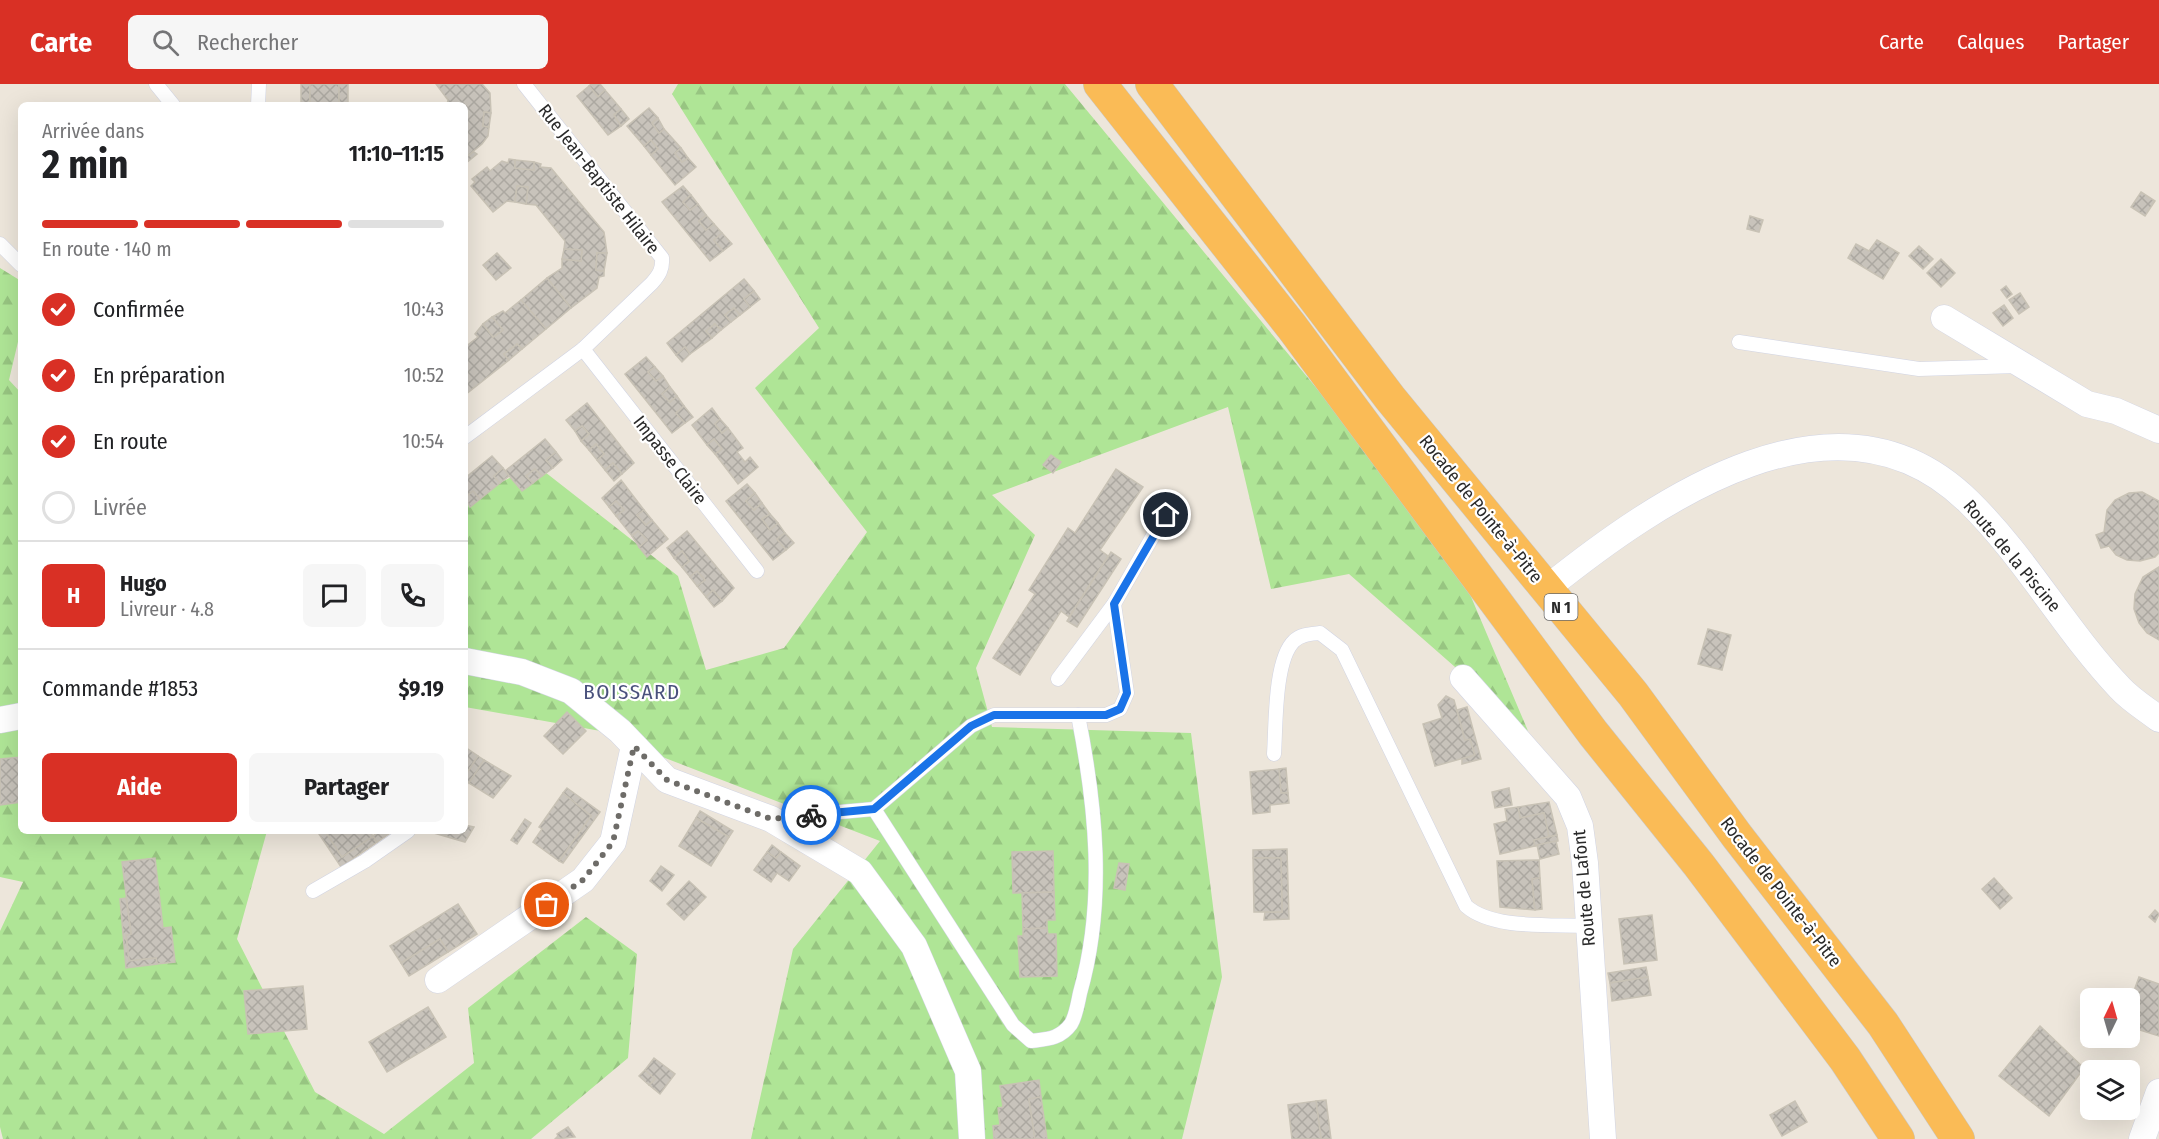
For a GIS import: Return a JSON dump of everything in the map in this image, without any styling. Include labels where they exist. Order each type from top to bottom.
[{"type":"highway","points":[[1100,84],[1292,327],[1593,733],[1706,874],[1845,1059],[1898,1139]]},
{"type":"highway","name":"Rocade de Pointe-à-Pitre","points":[[1152,84],[1390,398],[1634,694],[1737,836],[1883,1024],[1958,1139]]},
{"type":"street","points":[[1944,318],[2087,404],[2116,411],[2159,430]]},
{"type":"street","name":"Route de la Piscine","points":[[1546,588],[1647,513],[1729,471],[1799,448],[1852,447],[1892,455],[1932,473],[1968,501],[2039,583],[2086,648],[2122,690],[2159,719]]},
{"type":"street","points":[[468,662],[522,672],[571,692],[634,746],[667,780],[771,819],[860,872],[914,946],[968,1071],[972,1139]]},
{"type":"street","name":"Route de Lafont","points":[[1463,678],[1568,797],[1580,826],[1586,863],[1588,926],[1603,1139]]},
{"type":"street","points":[[0,720],[18,717]]},
{"type":"street","points":[[438,980],[583,880],[613,842],[634,746]]},
{"type":"street","points":[[2142,1139],[2159,1092]]},
{"type":"lane","points":[[156,84],[171,102]]},
{"type":"lane","points":[[258,102],[259,84]]},
{"type":"lane","name":"Rue Jean-Baptiste Hilaire","points":[[468,435],[583,349],[660,273],[662,258],[524,84]]},
{"type":"lane","points":[[0,244],[18,262]]},
{"type":"lane","points":[[1739,342],[1919,369],[2023,365]]},
{"type":"lane","name":"Impasse Claire","points":[[583,349],[757,571]]},
{"type":"lane","points":[[1058,679],[1114,604],[1166,515]]},
{"type":"lane","points":[[771,819],[874,809],[980,720],[994,715],[1106,715],[1120,709],[1126,700],[1127,693],[1114,604]]},
{"type":"lane","points":[[1274,754],[1282,661],[1293,641],[1304,635],[1320,633],[1342,650],[1466,906],[1476,914],[1496,921],[1588,926]]},
{"type":"lane","points":[[874,809],[1013,1025],[1031,1041],[1055,1039],[1072,1023],[1086,973],[1096,894],[1096,820],[1078,715]]},
{"type":"lane","points":[[313,891],[365,861],[404,834]]},
{"type":"green space","points":[[678,84],[1065,84],[1452,552],[1528,731],[1349,574],[1271,589],[1228,407],[992,495],[1035,535],[976,668],[992,727],[1191,733],[1222,977],[1182,1139],[751,1139],[793,949],[880,841],[634,746],[623,735],[468,708],[468,499],[536,465],[678,576],[706,670],[784,648],[867,532],[755,388],[819,328],[672,94]]},
{"type":"green space","points":[[0,268],[18,279],[18,342],[9,380],[18,390],[18,834],[266,834],[237,939],[315,1092],[384,1134],[474,1063],[468,1008],[586,917],[637,954],[628,1058],[531,1139],[3,1139],[0,1127],[0,931],[23,882],[0,877]]},
{"type":"building","points":[[301,84],[310,84],[310,102],[301,102]]},
{"type":"building","points":[[310,84],[339,84],[339,102],[310,102]]},
{"type":"building","points":[[339,84],[348,84],[348,102],[339,102]]},
{"type":"building","points":[[436,84],[482,84],[490,93],[491,113],[484,112],[483,126],[489,127],[488,136],[468,156],[468,102],[448,102]]},
{"type":"building","points":[[600,84],[605,90],[598,97],[589,86]]},
{"type":"building","points":[[589,86],[598,97],[605,90],[621,109],[614,115],[621,126],[608,135],[577,96]]},
{"type":"building","points":[[649,108],[658,118],[652,123],[659,133],[664,129],[681,148],[675,153],[682,162],[688,158],[696,167],[675,185],[651,155],[658,149],[651,140],[644,146],[627,126]]},
{"type":"building","points":[[621,109],[629,119],[621,126],[614,115]]},
{"type":"building","points":[[484,112],[491,113],[489,127],[483,126]]},
{"type":"building","points":[[658,118],[664,129],[659,133],[652,123]]},
{"type":"building","points":[[651,140],[658,149],[651,155],[644,146]]},
{"type":"building","points":[[681,148],[688,158],[682,162],[675,153]]},
{"type":"building","points":[[474,152],[477,154],[468,162],[468,156]]},
{"type":"building","points":[[509,159],[515,160],[515,168],[534,170],[534,162],[541,164],[540,167],[551,168],[604,232],[607,253],[597,253],[596,270],[604,271],[604,276],[599,277],[597,288],[571,308],[547,278],[562,268],[562,259],[581,261],[582,250],[564,249],[565,241],[536,205],[526,204],[528,187],[517,186],[515,202],[507,201],[493,212],[471,186],[475,182],[472,179],[487,167],[490,171],[502,161],[508,163]]},
{"type":"building","points":[[515,160],[534,162],[534,170],[515,168]]},
{"type":"building","points":[[517,186],[528,187],[526,204],[515,202]]},
{"type":"building","points":[[683,186],[691,195],[683,202],[690,210],[698,204],[706,215],[699,221],[706,230],[714,224],[722,233],[714,240],[723,251],[710,261],[662,202]]},
{"type":"building","points":[[2141,192],[2155,201],[2145,216],[2131,207]]},
{"type":"building","points":[[691,195],[698,204],[690,210],[683,202]]},
{"type":"building","points":[[706,215],[714,224],[706,230],[699,221]]},
{"type":"building","points":[[1750,216],[1763,220],[1759,232],[1747,229]]},
{"type":"building","points":[[722,233],[732,244],[723,251],[714,240]]},
{"type":"building","points":[[1877,240],[1899,253],[1883,279],[1848,258],[1856,244],[1869,251]]},
{"type":"building","points":[[1919,246],[1933,259],[1923,269],[1909,256]]},
{"type":"building","points":[[564,249],[582,250],[581,261],[562,259]]},
{"type":"building","points":[[497,253],[511,268],[496,280],[483,265]]},
{"type":"building","points":[[597,253],[607,253],[604,271],[596,270]]},
{"type":"building","points":[[1941,259],[1955,273],[1941,287],[1927,273]]},
{"type":"building","points":[[547,278],[571,308],[546,329],[521,300]]},
{"type":"building","points":[[744,279],[754,291],[744,299],[750,307],[740,315],[734,308],[725,315],[731,322],[721,330],[715,324],[706,331],[712,338],[690,354],[685,347],[676,355],[667,343]]},
{"type":"building","points":[[2006,286],[2012,294],[2007,298],[2001,290]]},
{"type":"building","points":[[754,291],[760,299],[750,307],[744,299]]},
{"type":"building","points":[[2020,293],[2029,307],[2019,314],[2009,300]]},
{"type":"building","points":[[521,300],[546,329],[522,349],[517,344],[504,354],[509,360],[468,393],[468,345],[478,337],[475,334],[483,324],[493,337],[503,330],[492,317],[503,311],[505,313]]},
{"type":"building","points":[[2004,305],[2013,318],[2003,326],[1993,313]]},
{"type":"building","points":[[734,308],[740,315],[731,322],[725,315]]},
{"type":"building","points":[[492,317],[503,330],[493,337],[483,324]]},
{"type":"building","points":[[715,324],[721,330],[712,338],[706,331]]},
{"type":"building","points":[[517,344],[522,349],[509,360],[504,354]]},
{"type":"building","points":[[685,347],[690,354],[682,362],[676,355]]},
{"type":"building","points":[[646,357],[655,367],[648,372],[656,381],[663,376],[670,387],[662,394],[670,402],[677,396],[684,406],[676,413],[685,423],[672,433],[625,374]]},
{"type":"building","points":[[655,367],[663,376],[656,381],[648,372]]},
{"type":"building","points":[[670,387],[677,396],[670,402],[662,394]]},
{"type":"building","points":[[587,403],[634,463],[622,474],[613,463],[605,470],[597,460],[604,454],[596,444],[589,450],[581,441],[589,434],[582,426],[575,431],[566,420]]},
{"type":"building","points":[[684,406],[693,417],[685,423],[676,413]]},
{"type":"building","points":[[712,408],[720,419],[715,424],[722,433],[728,428],[743,448],[737,452],[745,462],[750,457],[758,467],[738,484],[715,454],[722,449],[714,439],[707,445],[692,425]]},
{"type":"building","points":[[720,419],[728,428],[722,433],[715,424]]},
{"type":"building","points":[[582,426],[589,434],[581,441],[575,431]]},
{"type":"building","points":[[545,439],[556,452],[546,460],[553,468],[542,476],[535,469],[526,476],[533,483],[522,491],[505,471]]},
{"type":"building","points":[[714,439],[722,449],[715,454],[707,445]]},
{"type":"building","points":[[596,444],[604,454],[597,460],[589,450]]},
{"type":"building","points":[[556,452],[562,460],[553,468],[546,460]]},
{"type":"building","points":[[1051,455],[1061,462],[1053,473],[1043,465]]},
{"type":"building","points":[[492,456],[503,468],[494,476],[500,483],[480,499],[473,491],[468,495],[468,476]]},
{"type":"building","points":[[613,463],[622,474],[614,481],[605,470]]},
{"type":"building","points":[[503,468],[509,476],[500,483],[494,476]]},
{"type":"building","points":[[535,469],[542,476],[533,483],[526,476]]},
{"type":"building","points":[[1116,469],[1143,487],[1100,550],[1108,556],[1069,617],[1061,611],[1020,675],[993,658],[1035,594],[1029,590],[1068,528],[1075,533]]},
{"type":"building","points":[[621,480],[644,510],[637,515],[646,525],[652,520],[668,539],[647,557],[639,547],[647,540],[638,531],[632,536],[616,516],[624,510],[616,501],[609,507],[602,498]]},
{"type":"building","points":[[747,484],[755,493],[746,501],[754,510],[762,503],[770,514],[762,519],[770,530],[778,523],[785,533],[777,539],[786,550],[773,560],[726,501]]},
{"type":"building","points":[[473,491],[480,499],[470,507],[468,495]]},
{"type":"building","points":[[2142,492],[2159,501],[2159,553],[2155,557],[2140,561],[2127,560],[2116,555],[2109,546],[2101,548],[2096,535],[2104,532],[2107,510],[2115,500],[2129,493]]},
{"type":"building","points":[[755,493],[762,503],[754,510],[746,501]]},
{"type":"building","points":[[616,501],[624,510],[616,516],[609,507]]},
{"type":"building","points":[[644,510],[652,520],[646,525],[637,515]]},
{"type":"building","points":[[770,514],[778,523],[770,530],[762,519]]},
{"type":"building","points":[[638,531],[647,540],[639,547],[632,536]]},
{"type":"building","points":[[687,531],[734,588],[722,601],[713,590],[706,597],[697,586],[705,580],[697,571],[690,577],[682,567],[689,561],[682,551],[674,558],[667,548]]},
{"type":"building","points":[[785,533],[794,543],[786,550],[777,539]]},
{"type":"building","points":[[682,551],[689,561],[682,567],[674,558]]},
{"type":"building","points":[[1111,552],[1121,559],[1077,627],[1067,621]]},
{"type":"building","points":[[2159,567],[2159,640],[2147,633],[2139,623],[2134,609],[2135,594],[2143,577]]},
{"type":"building","points":[[697,571],[705,580],[697,586],[690,577]]},
{"type":"building","points":[[713,590],[722,601],[714,607],[706,597]]},
{"type":"building","points":[[1708,629],[1731,635],[1722,670],[1698,664]]},
{"type":"building","points":[[1446,696],[1454,700],[1465,740],[1470,739],[1475,755],[1435,766],[1423,724],[1442,718],[1438,705]]},
{"type":"building","points":[[1467,707],[1481,759],[1462,764],[1462,759],[1475,755],[1470,739],[1465,740],[1457,710]]},
{"type":"building","points":[[567,712],[586,731],[563,754],[544,736]]},
{"type":"building","points":[[468,749],[478,756],[468,771]]},
{"type":"building","points":[[478,756],[484,760],[469,783],[468,771]]},
{"type":"building","points":[[18,757],[18,802],[0,805],[0,759]]},
{"type":"building","points":[[484,760],[511,776],[493,798],[469,783]]},
{"type":"building","points":[[1286,768],[1288,793],[1281,793],[1279,769]]},
{"type":"building","points":[[1279,769],[1281,793],[1288,793],[1289,803],[1270,805],[1270,812],[1253,814],[1250,772]]},
{"type":"building","points":[[567,788],[600,812],[563,863],[559,861],[591,816],[563,793]]},
{"type":"building","points":[[1509,788],[1512,805],[1495,808],[1492,792]]},
{"type":"building","points":[[563,793],[591,816],[559,861],[533,842],[542,829],[539,827]]},
{"type":"building","points":[[1549,802],[1557,835],[1549,837],[1544,813],[1520,818],[1518,807]]},
{"type":"building","points":[[1518,807],[1520,818],[1544,813],[1549,837],[1534,840],[1535,846],[1500,854],[1494,824],[1507,821],[1505,809]]},
{"type":"building","points":[[700,811],[733,831],[729,837],[696,818]]},
{"type":"building","points":[[696,818],[729,837],[711,866],[679,846]]},
{"type":"building","points":[[525,819],[531,823],[517,844],[511,840]]},
{"type":"building","points":[[468,826],[474,827],[465,842],[437,834],[468,834]]},
{"type":"building","points":[[319,834],[327,834],[342,857],[373,836],[377,842],[341,867]]},
{"type":"building","points":[[327,834],[371,834],[373,836],[342,857]]},
{"type":"building","points":[[375,834],[389,834],[377,842],[373,836]]},
{"type":"building","points":[[1557,835],[1558,841],[1535,846],[1534,840]]},
{"type":"building","points":[[1556,841],[1559,854],[1540,859],[1537,845]]},
{"type":"building","points":[[772,845],[781,852],[776,858],[767,852]]},
{"type":"building","points":[[1287,849],[1289,919],[1264,920],[1265,912],[1282,912],[1281,858],[1253,858],[1253,850]]},
{"type":"building","points":[[1053,851],[1054,892],[1013,893],[1012,852]]},
{"type":"building","points":[[767,852],[776,858],[781,852],[800,866],[789,881],[777,873],[771,882],[754,870]]},
{"type":"building","points":[[155,858],[163,928],[171,927],[175,962],[157,964],[156,958],[129,961],[126,935],[131,934],[122,862]]},
{"type":"building","points":[[1253,858],[1281,858],[1282,912],[1254,912]]},
{"type":"building","points":[[1539,860],[1540,878],[1532,879],[1535,910],[1500,907],[1497,861]]},
{"type":"building","points":[[1119,863],[1129,864],[1125,890],[1114,888]]},
{"type":"building","points":[[661,866],[674,875],[662,891],[650,881]]},
{"type":"building","points":[[1540,878],[1542,909],[1535,910],[1532,879]]},
{"type":"building","points":[[1994,878],[2012,898],[2000,909],[1982,889]]},
{"type":"building","points":[[689,881],[706,897],[684,920],[667,904]]},
{"type":"building","points":[[1054,892],[1055,920],[1047,920],[1047,928],[1023,929],[1022,893]]},
{"type":"building","points":[[126,898],[131,934],[126,935],[129,961],[156,958],[157,964],[126,968],[120,899]]},
{"type":"building","points":[[458,904],[477,934],[448,952],[440,939],[401,963],[390,946]]},
{"type":"building","points":[[2155,910],[2159,914],[2155,922],[2149,917]]},
{"type":"building","points":[[1652,915],[1657,960],[1624,964],[1619,919]]},
{"type":"building","points":[[1047,928],[1048,934],[1056,934],[1057,976],[1020,977],[1018,936],[1023,936],[1023,929]]},
{"type":"building","points":[[440,939],[448,952],[409,976],[401,963]]},
{"type":"building","points":[[1646,967],[1648,977],[1610,983],[1608,973]]},
{"type":"building","points":[[1648,977],[1651,995],[1612,1001],[1610,983]]},
{"type":"building","points":[[2139,977],[2159,984],[2159,1036],[2140,1030],[2140,988],[2135,988]]},
{"type":"building","points":[[303,986],[307,1029],[248,1034],[244,991]]},
{"type":"building","points":[[428,1007],[446,1037],[387,1072],[369,1042]]},
{"type":"building","points":[[2040,1026],[2080,1064],[2080,1073],[2049,1116],[1999,1076]]},
{"type":"building","points":[[654,1058],[675,1074],[660,1094],[649,1085],[655,1079],[645,1070]]},
{"type":"building","points":[[645,1070],[655,1079],[649,1085],[639,1076]]},
{"type":"building","points":[[1039,1080],[1041,1097],[1029,1099],[1035,1139],[994,1139],[993,1126],[1000,1125],[998,1108],[1003,1107],[1000,1086]]},
{"type":"building","points":[[1041,1097],[1047,1139],[1035,1139],[1029,1099]]},
{"type":"building","points":[[1326,1100],[1331,1139],[1321,1139],[1316,1101]]},
{"type":"building","points":[[1316,1101],[1321,1139],[1292,1139],[1288,1105]]},
{"type":"building","points":[[1795,1101],[1807,1122],[1782,1136],[1770,1115]]},
{"type":"building","points":[[568,1127],[575,1137],[555,1139],[557,1134]]},
{"type":"way so far","points":[[547,905],[583,880],[613,842],[634,746],[667,780],[771,819],[811,815]]},
{"type":"district","name":"BOISSARD","points":[[632,692]]},
{"type":"route","points":[[811,815],[874,809],[971,726],[994,715],[1106,715],[1120,709],[1126,700],[1127,693],[1114,604],[1166,515]]}]
